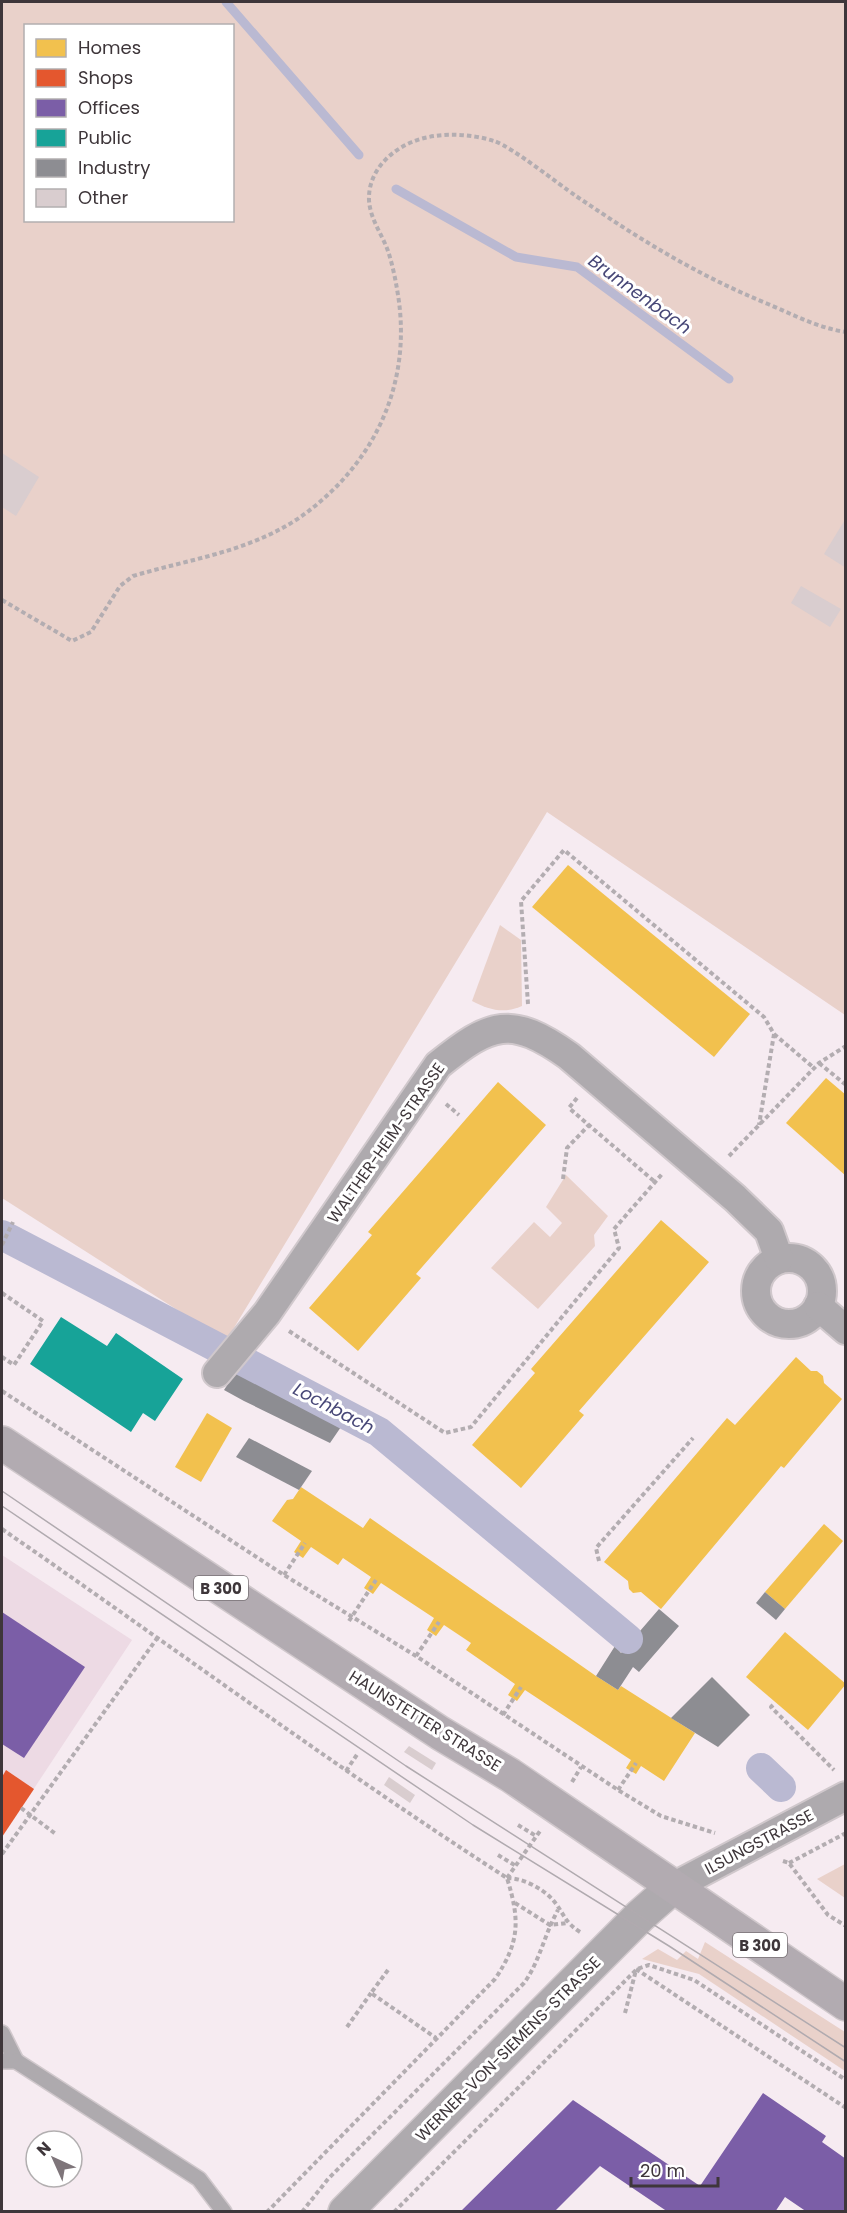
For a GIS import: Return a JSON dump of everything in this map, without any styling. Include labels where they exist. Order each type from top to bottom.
[{"type":"main road","name":"HAUNSTETTER STRASSE","points":[[2,1443],[440,1733],[510,1775],[846,2004]]},
{"type":"street","name":"WALTHER-HEIM-STRASSE","points":[[226,1363],[267,1313],[438,1065],[472,1038],[504,1028],[540,1036],[594,1077],[710,1176],[769,1231],[779,1259]]},
{"type":"street","points":[[779,1259],[801,1260],[818,1274],[821,1296],[818,1306],[802,1321],[792,1324],[770,1319],[762,1311],[757,1301],[758,1278],[764,1269],[779,1259]]},
{"type":"street","points":[[818,1306],[846,1330]]},
{"type":"street","name":"ILSUNGSTRASSE","points":[[673,1887],[747,1848],[841,1784]]},
{"type":"street","name":"WERNER-VON-SIEMENS-STRASSE","points":[[345,2211],[640,1916],[673,1887]]},
{"type":"lane","points":[[2,2033],[9,2061],[199,2179],[224,2211]]},
{"type":"path","points":[[2,600],[72,641],[91,632],[120,586],[133,576],[241,548],[267,537],[325,498],[350,473],[381,427],[390,404],[399,351],[398,290],[387,251],[374,221],[369,199],[372,174],[391,155],[412,142],[457,135],[495,141],[654,249],[695,271],[825,329],[846,332]]},
{"type":"path","points":[[529,1001],[521,901],[564,850],[764,1017],[774,1034],[814,1069]]},
{"type":"path","points":[[759,1125],[774,1034]]},
{"type":"path","points":[[710,1176],[819,1063],[846,1046]]},
{"type":"path","points":[[819,1063],[846,1085]]},
{"type":"path","points":[[282,1326],[444,1433],[471,1427],[619,1248],[614,1229],[655,1182],[570,1108],[594,1077]]},
{"type":"path","points":[[564,1179],[567,1148],[589,1125]]},
{"type":"path","points":[[2,1245],[13,1222]]},
{"type":"path","points":[[2,1293],[43,1321],[14,1365],[2,1357]]},
{"type":"path","points":[[2,1391],[661,1816],[707,1829],[747,1848],[789,1863],[828,1915],[846,1926]]},
{"type":"path","points":[[598,1561],[596,1548],[693,1438]]},
{"type":"path","points":[[2,1529],[346,1771],[507,1878],[521,1878],[553,1900],[567,1923],[550,1925],[514,1902]]},
{"type":"path","points":[[284,1575],[305,1543]]},
{"type":"path","points":[[349,1621],[376,1580]]},
{"type":"path","points":[[416,1656],[439,1622]]},
{"type":"path","points":[[2,1854],[29,1813],[158,1637]]},
{"type":"path","points":[[502,1715],[521,1687]]},
{"type":"path","points":[[773,1705],[771,1707],[841,1784]]},
{"type":"path","points":[[346,1771],[358,1753]]},
{"type":"path","points":[[618,1790],[636,1763]]},
{"type":"path","points":[[21,1808],[57,1835]]},
{"type":"path","points":[[518,1825],[536,1836]]},
{"type":"path","points":[[789,1863],[846,1833]]},
{"type":"path","points":[[498,1855],[516,1866]]},
{"type":"path","points":[[267,2211],[495,1979],[510,1957],[517,1928],[514,1902],[507,1878]]},
{"type":"path","points":[[302,2211],[328,2179],[524,1983],[538,1959],[558,1910]]},
{"type":"path","points":[[394,2211],[637,1970],[649,1965],[694,1980],[846,2080]]},
{"type":"path","points":[[347,2027],[388,1970]]},
{"type":"path","points":[[626,2013],[637,1970]]},
{"type":"path","points":[[637,1970],[846,2108]]},
{"type":"path","points":[[371,1993],[436,2038]]},
{"type":"shaded area","points":[[2,2],[845,2],[845,1015],[547,812],[226,1341],[2,1198]]},
{"type":"shaded area","points":[[500,925],[521,940],[522,1006],[509,1010],[491,1009],[472,1001]]},
{"type":"shaded area","points":[[566,1175],[608,1216],[594,1235],[595,1246],[538,1309],[491,1268],[534,1222],[550,1237],[562,1223],[546,1207]]},
{"type":"shaded area","points":[[2,1555],[132,1640],[2,1837]]},
{"type":"shaded area","points":[[845,1864],[845,1898],[817,1879]]},
{"type":"shaded area","points":[[705,1942],[845,2032],[845,2071],[699,1974],[642,1959],[658,1949],[677,1960],[686,1951],[698,1959]]},
{"type":"water","points":[[34,1251],[48,1251],[84,1271],[107,1275],[172,1313],[205,1339]]},
{"type":"building: Homes","points":[[568,865],[750,1014],[714,1057],[532,907]]},
{"type":"building: Homes","points":[[826,1078],[846,1095],[846,1176],[786,1123]]},
{"type":"building: Homes","points":[[498,1082],[546,1125],[416,1274],[421,1278],[358,1351],[309,1308],[372,1235],[368,1232]]},
{"type":"building: Homes","points":[[661,1220],[709,1262],[579,1411],[584,1415],[521,1488],[472,1445],[535,1373],[531,1369]]},
{"type":"building: Homes","points":[[796,1357],[811,1371],[817,1371],[823,1376],[824,1383],[842,1399],[784,1468],[781,1466],[661,1609],[641,1592],[633,1593],[629,1589],[628,1581],[604,1562],[727,1418],[735,1425]]},
{"type":"building: Homes","points":[[207,1413],[232,1428],[201,1482],[175,1467]]},
{"type":"building: Homes","points":[[301,1487],[363,1528],[370,1518],[596,1676],[618,1690],[621,1686],[695,1733],[664,1781],[641,1766],[636,1774],[626,1768],[631,1760],[525,1690],[517,1701],[508,1695],[515,1684],[466,1650],[471,1643],[444,1625],[436,1636],[427,1630],[434,1618],[381,1583],[373,1594],[364,1588],[371,1577],[343,1558],[338,1565],[311,1547],[303,1558],[294,1552],[301,1541],[272,1521],[287,1500],[293,1499]]},
{"type":"building: Homes","points":[[824,1524],[843,1541],[785,1609],[765,1592]]},
{"type":"building: Homes","points":[[785,1632],[846,1684],[808,1730],[746,1677]]},
{"type":"building: Shops","points":[[6,1770],[34,1789],[2,1837],[2,1777]]},
{"type":"building: Offices","points":[[2,1612],[85,1667],[24,1758],[2,1744]]},
{"type":"building: Offices","points":[[763,2093],[826,2136],[822,2142],[846,2159],[846,2212],[807,2212],[785,2197],[775,2212],[668,2212],[600,2166],[554,2212],[460,2212],[573,2100],[700,2186]]},
{"type":"building: Public","points":[[61,1317],[107,1346],[116,1333],[183,1379],[155,1421],[143,1413],[131,1432],[30,1364]]},
{"type":"building: Industry","points":[[237,1370],[343,1424],[330,1443],[244,1401],[224,1390]]},
{"type":"building: Industry","points":[[249,1438],[312,1471],[299,1490],[236,1457]]},
{"type":"building: Industry","points":[[765,1592],[785,1609],[776,1620],[756,1603]]},
{"type":"building: Industry","points":[[659,1609],[679,1626],[639,1672],[633,1667],[618,1690],[596,1676],[615,1646],[621,1653]]},
{"type":"building: Industry","points":[[712,1677],[750,1715],[718,1747],[671,1718]]},
{"type":"building: Other","points":[[2,453],[39,477],[16,516],[2,507]]},
{"type":"building: Other","points":[[846,518],[846,568],[824,554]]},
{"type":"building: Other","points":[[801,586],[841,609],[830,627],[791,603]]},
{"type":"building: Other","points":[[409,1746],[436,1763],[432,1770],[404,1752]]},
{"type":"building: Other","points":[[389,1777],[415,1795],[410,1803],[384,1785]]},
{"type":"waterway","name":"Brunnenbach","points":[[226,2],[359,155]]},
{"type":"waterway","name":"Brunnenbach","points":[[396,189],[516,257],[577,267],[729,379]]},
{"type":"waterway","name":"Lochbach","points":[[2,1235],[379,1432],[628,1639]]},
{"type":"waterway","name":"Lochbach","points":[[761,1768],[781,1787]]},
{"type":"tram line","points":[[2,1491],[406,1766],[846,2048]]},
{"type":"tram line","points":[[2,1506],[473,1825],[669,1946],[846,2062]]}]
